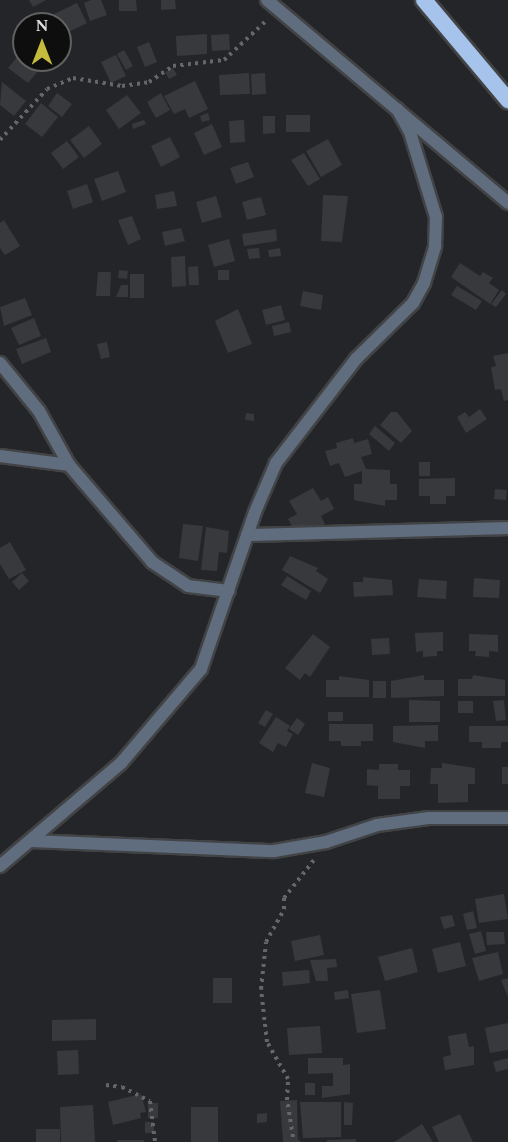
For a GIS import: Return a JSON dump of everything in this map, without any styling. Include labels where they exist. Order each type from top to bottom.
[{"type":"highway","points":[[424,0],[508,99]]},
{"type":"street","points":[[267,0],[508,203]]},
{"type":"street","points":[[0,866],[121,763],[174,705],[201,669],[247,535],[276,463],[356,358],[413,303],[424,283],[435,246],[436,217],[410,132],[397,109]]},
{"type":"street","points":[[0,363],[39,411],[69,465],[153,562],[188,586],[229,591]]},
{"type":"street","points":[[0,456],[69,465]]},
{"type":"street","points":[[247,535],[508,528]]},
{"type":"street","points":[[31,841],[274,851],[326,842],[376,825],[429,818],[508,818]]},
{"type":"path","points":[[0,140],[47,89],[72,78],[122,86],[149,82],[172,66],[224,60],[278,10]]},
{"type":"path","points":[[293,1137],[286,1100],[288,1079],[267,1042],[261,989],[263,963],[266,942],[284,909],[284,898],[326,842]]},
{"type":"path","points":[[106,1085],[122,1087],[150,1101],[155,1142]]},
{"type":"building","points":[[29,0],[46,0],[33,7]]},
{"type":"building","points":[[101,0],[107,15],[90,21],[84,3]]},
{"type":"building","points":[[119,0],[136,0],[137,11],[119,11]]},
{"type":"building","points":[[161,0],[175,0],[176,9],[161,10]]},
{"type":"building","points":[[77,3],[87,23],[72,30],[72,12],[58,12]]},
{"type":"building","points":[[207,34],[207,54],[177,56],[176,36]]},
{"type":"building","points":[[229,34],[230,50],[212,51],[211,35]]},
{"type":"building","points":[[149,42],[157,62],[145,67],[137,47]]},
{"type":"building","points":[[124,50],[133,66],[126,70],[117,54]]},
{"type":"building","points":[[116,55],[126,76],[111,83],[101,62]]},
{"type":"building","points":[[173,68],[177,75],[169,79],[165,72]]},
{"type":"building","points":[[13,72],[37,72],[28,83]]},
{"type":"building","points":[[249,73],[250,94],[220,95],[219,75]]},
{"type":"building","points":[[265,73],[266,94],[252,95],[251,74]]},
{"type":"building","points":[[195,81],[208,109],[189,118],[185,109],[174,114],[164,96]]},
{"type":"building","points":[[2,82],[26,101],[14,116],[0,105]]},
{"type":"building","points":[[57,93],[72,104],[62,117],[48,106]]},
{"type":"building","points":[[161,93],[170,110],[156,118],[147,102]]},
{"type":"building","points":[[127,95],[141,113],[119,129],[106,110]]},
{"type":"building","points":[[41,103],[58,117],[42,137],[25,124]]},
{"type":"building","points":[[208,113],[210,120],[202,122],[200,116]]},
{"type":"building","points":[[286,115],[310,115],[310,132],[286,132]]},
{"type":"building","points":[[263,116],[275,116],[275,133],[263,134]]},
{"type":"building","points":[[144,120],[146,124],[133,129],[132,124]]},
{"type":"building","points":[[244,120],[245,142],[230,143],[229,121]]},
{"type":"building","points":[[212,124],[222,147],[204,155],[194,133]]},
{"type":"building","points":[[89,126],[102,144],[84,158],[70,140]]},
{"type":"building","points":[[170,137],[180,157],[161,167],[151,146]]},
{"type":"building","points":[[328,139],[342,165],[321,177],[306,151]]},
{"type":"building","points":[[67,141],[79,157],[63,169],[51,153]]},
{"type":"building","points":[[304,153],[320,179],[308,186],[291,160]]},
{"type":"building","points":[[248,162],[254,177],[236,184],[230,168]]},
{"type":"building","points":[[118,171],[126,192],[102,201],[94,179]]},
{"type":"building","points":[[87,184],[93,202],[73,209],[67,191]]},
{"type":"building","points":[[174,191],[177,206],[157,209],[155,195]]},
{"type":"building","points":[[323,195],[348,196],[342,242],[321,241]]},
{"type":"building","points":[[216,196],[222,217],[202,223],[196,202]]},
{"type":"building","points":[[261,197],[266,215],[247,220],[242,202]]},
{"type":"building","points":[[132,216],[141,239],[128,245],[118,220]]},
{"type":"building","points":[[4,220],[20,246],[5,255],[0,248],[0,223]]},
{"type":"building","points":[[181,228],[185,241],[165,246],[162,232]]},
{"type":"building","points":[[276,229],[277,241],[244,246],[242,234]]},
{"type":"building","points":[[229,239],[235,261],[214,267],[208,245]]},
{"type":"building","points":[[259,248],[260,258],[249,259],[247,249]]},
{"type":"building","points":[[280,248],[281,256],[269,257],[268,250]]},
{"type":"building","points":[[185,256],[186,286],[172,287],[171,257]]},
{"type":"building","points":[[460,263],[480,276],[483,272],[493,278],[489,283],[499,290],[490,304],[451,277]]},
{"type":"building","points":[[198,266],[199,285],[189,285],[188,267]]},
{"type":"building","points":[[119,270],[128,271],[127,279],[118,278]]},
{"type":"building","points":[[218,270],[229,270],[229,280],[218,280]]},
{"type":"building","points":[[98,272],[111,272],[110,296],[96,296]]},
{"type":"building","points":[[130,274],[144,274],[144,298],[130,298]]},
{"type":"building","points":[[121,285],[128,285],[128,297],[116,297]]},
{"type":"building","points":[[457,286],[482,301],[476,310],[451,295]]},
{"type":"building","points":[[502,290],[506,294],[496,307],[491,304]]},
{"type":"building","points":[[303,291],[323,295],[321,310],[300,306]]},
{"type":"building","points":[[25,298],[32,315],[4,326],[0,307]]},
{"type":"building","points":[[281,305],[285,320],[266,325],[262,310]]},
{"type":"building","points":[[238,309],[252,344],[228,353],[215,321]]},
{"type":"building","points":[[34,318],[41,336],[19,345],[11,328]]},
{"type":"building","points":[[289,322],[291,332],[274,336],[272,326]]},
{"type":"building","points":[[46,338],[51,352],[22,364],[16,349]]},
{"type":"building","points":[[107,342],[110,357],[101,359],[97,344]]},
{"type":"building","points":[[508,353],[508,400],[504,401],[501,389],[495,390],[491,367],[496,366],[493,356]]},
{"type":"building","points":[[480,409],[487,419],[466,433],[457,417],[465,412],[469,417]]},
{"type":"building","points":[[391,412],[397,412],[412,431],[401,443],[380,425]]},
{"type":"building","points":[[246,413],[254,414],[254,421],[245,420]]},
{"type":"building","points":[[375,426],[395,443],[389,451],[369,434]]},
{"type":"building","points":[[353,438],[354,443],[368,439],[372,454],[361,457],[366,469],[390,470],[390,484],[397,484],[397,500],[385,500],[385,506],[354,500],[354,484],[362,484],[362,471],[345,477],[339,463],[330,466],[325,451],[337,448],[336,443]]},
{"type":"building","points":[[419,462],[430,462],[430,476],[419,476]]},
{"type":"building","points":[[455,478],[455,496],[446,496],[446,504],[430,504],[430,496],[419,496],[419,479]]},
{"type":"building","points":[[313,488],[321,501],[328,497],[334,509],[321,516],[325,524],[310,532],[306,525],[295,531],[288,519],[297,514],[289,501]]},
{"type":"building","points":[[495,489],[507,490],[506,500],[494,499]]},
{"type":"building","points":[[183,524],[203,526],[198,561],[179,558]]},
{"type":"building","points":[[206,527],[229,531],[227,553],[219,552],[217,571],[201,570]]},
{"type":"building","points":[[10,542],[26,570],[9,579],[0,564],[0,548]]},
{"type":"building","points":[[290,556],[318,568],[316,571],[328,579],[320,593],[282,570]]},
{"type":"building","points":[[22,573],[29,581],[19,590],[12,582]]},
{"type":"building","points":[[287,576],[311,591],[306,600],[281,585]]},
{"type":"building","points":[[363,577],[392,580],[393,595],[354,597],[353,582],[363,582]]},
{"type":"building","points":[[474,578],[500,580],[499,598],[473,597]]},
{"type":"building","points":[[419,579],[447,581],[446,599],[417,597]]},
{"type":"building","points":[[443,632],[443,651],[437,651],[437,656],[423,657],[423,651],[416,652],[415,633]]},
{"type":"building","points":[[313,634],[330,647],[310,677],[305,673],[300,680],[285,668]]},
{"type":"building","points":[[469,634],[498,635],[498,652],[489,651],[489,657],[475,656],[476,651],[469,651]]},
{"type":"building","points":[[389,638],[390,654],[372,655],[371,639]]},
{"type":"building","points":[[424,675],[424,680],[444,680],[444,696],[391,698],[391,681]]},
{"type":"building","points":[[473,675],[505,680],[505,696],[458,696],[458,679],[472,679]]},
{"type":"building","points":[[339,676],[369,680],[369,697],[326,697],[326,680],[339,680]]},
{"type":"building","points":[[373,681],[386,681],[386,698],[373,698]]},
{"type":"building","points":[[409,700],[440,701],[440,722],[409,722]]},
{"type":"building","points":[[504,700],[506,720],[496,721],[493,701]]},
{"type":"building","points":[[458,701],[473,701],[473,713],[458,713]]},
{"type":"building","points":[[266,710],[273,714],[265,727],[258,723]]},
{"type":"building","points":[[328,712],[343,712],[343,721],[328,721]]},
{"type":"building","points":[[276,717],[290,726],[287,731],[293,734],[286,747],[278,743],[273,752],[259,743]]},
{"type":"building","points":[[297,718],[305,724],[298,735],[289,729]]},
{"type":"building","points":[[329,724],[373,724],[373,741],[361,741],[361,746],[341,746],[341,741],[329,741]]},
{"type":"building","points":[[438,725],[438,741],[425,741],[425,748],[393,742],[393,726]]},
{"type":"building","points":[[469,726],[508,726],[508,742],[501,742],[501,748],[482,748],[482,742],[469,742]]},
{"type":"building","points":[[312,763],[330,768],[324,797],[305,793]]},
{"type":"building","points":[[442,763],[475,768],[475,784],[468,784],[468,802],[438,803],[438,784],[430,784],[431,768],[442,768]]},
{"type":"building","points":[[379,764],[398,764],[398,770],[410,770],[410,786],[400,786],[400,799],[378,799],[378,786],[367,785],[367,769],[379,770]]},
{"type":"building","points":[[502,767],[508,767],[508,784],[502,784]]},
{"type":"building","points":[[504,894],[508,919],[479,923],[475,899]]},
{"type":"building","points":[[473,911],[477,928],[467,930],[463,914]]},
{"type":"building","points":[[452,915],[455,926],[444,929],[440,917]]},
{"type":"building","points":[[481,931],[486,951],[475,954],[469,934]]},
{"type":"building","points":[[486,932],[504,932],[505,944],[487,945]]},
{"type":"building","points":[[320,935],[324,955],[295,961],[291,941]]},
{"type":"building","points":[[460,942],[466,966],[438,973],[432,949]]},
{"type":"building","points":[[412,948],[418,972],[385,981],[378,957]]},
{"type":"building","points":[[498,952],[503,974],[479,981],[472,958]]},
{"type":"building","points":[[336,959],[337,967],[327,968],[328,981],[316,981],[310,960]]},
{"type":"building","points":[[309,970],[310,983],[283,986],[282,972]]},
{"type":"building","points":[[213,978],[232,978],[232,1003],[213,1003]]},
{"type":"building","points":[[508,978],[508,997],[501,980]]},
{"type":"building","points":[[348,990],[349,998],[335,1000],[334,992]]},
{"type":"building","points":[[380,990],[386,1029],[357,1033],[351,994]]},
{"type":"building","points":[[96,1019],[96,1040],[52,1041],[52,1020]]},
{"type":"building","points":[[508,1023],[508,1050],[490,1053],[485,1028]]},
{"type":"building","points":[[320,1026],[322,1053],[289,1055],[287,1028]]},
{"type":"building","points":[[466,1033],[469,1047],[474,1046],[474,1065],[445,1070],[443,1057],[451,1055],[448,1036]]},
{"type":"building","points":[[78,1050],[79,1074],[58,1075],[57,1051]]},
{"type":"building","points":[[308,1058],[343,1058],[343,1065],[350,1064],[350,1094],[322,1098],[322,1086],[333,1086],[333,1073],[308,1074]]},
{"type":"building","points":[[508,1058],[508,1069],[496,1072],[493,1062]]},
{"type":"building","points":[[305,1083],[315,1083],[315,1095],[305,1095]]},
{"type":"building","points":[[141,1094],[146,1112],[140,1113],[141,1118],[113,1125],[108,1102]]},
{"type":"building","points":[[297,1100],[298,1140],[302,1142],[283,1142],[280,1101]]},
{"type":"building","points":[[300,1102],[341,1102],[341,1137],[303,1138]]},
{"type":"building","points":[[344,1102],[353,1103],[352,1125],[344,1125]]},
{"type":"building","points":[[148,1103],[158,1103],[158,1118],[148,1118]]},
{"type":"building","points":[[93,1105],[95,1142],[61,1142],[60,1107]]},
{"type":"building","points":[[191,1107],[218,1107],[218,1142],[191,1142]]},
{"type":"building","points":[[267,1113],[267,1122],[257,1123],[257,1114]]},
{"type":"building","points":[[460,1114],[473,1142],[439,1142],[432,1127]]},
{"type":"building","points":[[145,1122],[154,1122],[154,1133],[145,1133]]},
{"type":"building","points":[[422,1124],[433,1142],[394,1142]]},
{"type":"building","points":[[36,1129],[60,1129],[60,1142],[36,1142]]},
{"type":"building","points":[[356,1139],[356,1142],[327,1142],[327,1140]]},
{"type":"building","points":[[117,1140],[144,1140],[144,1142],[117,1142]]}]
